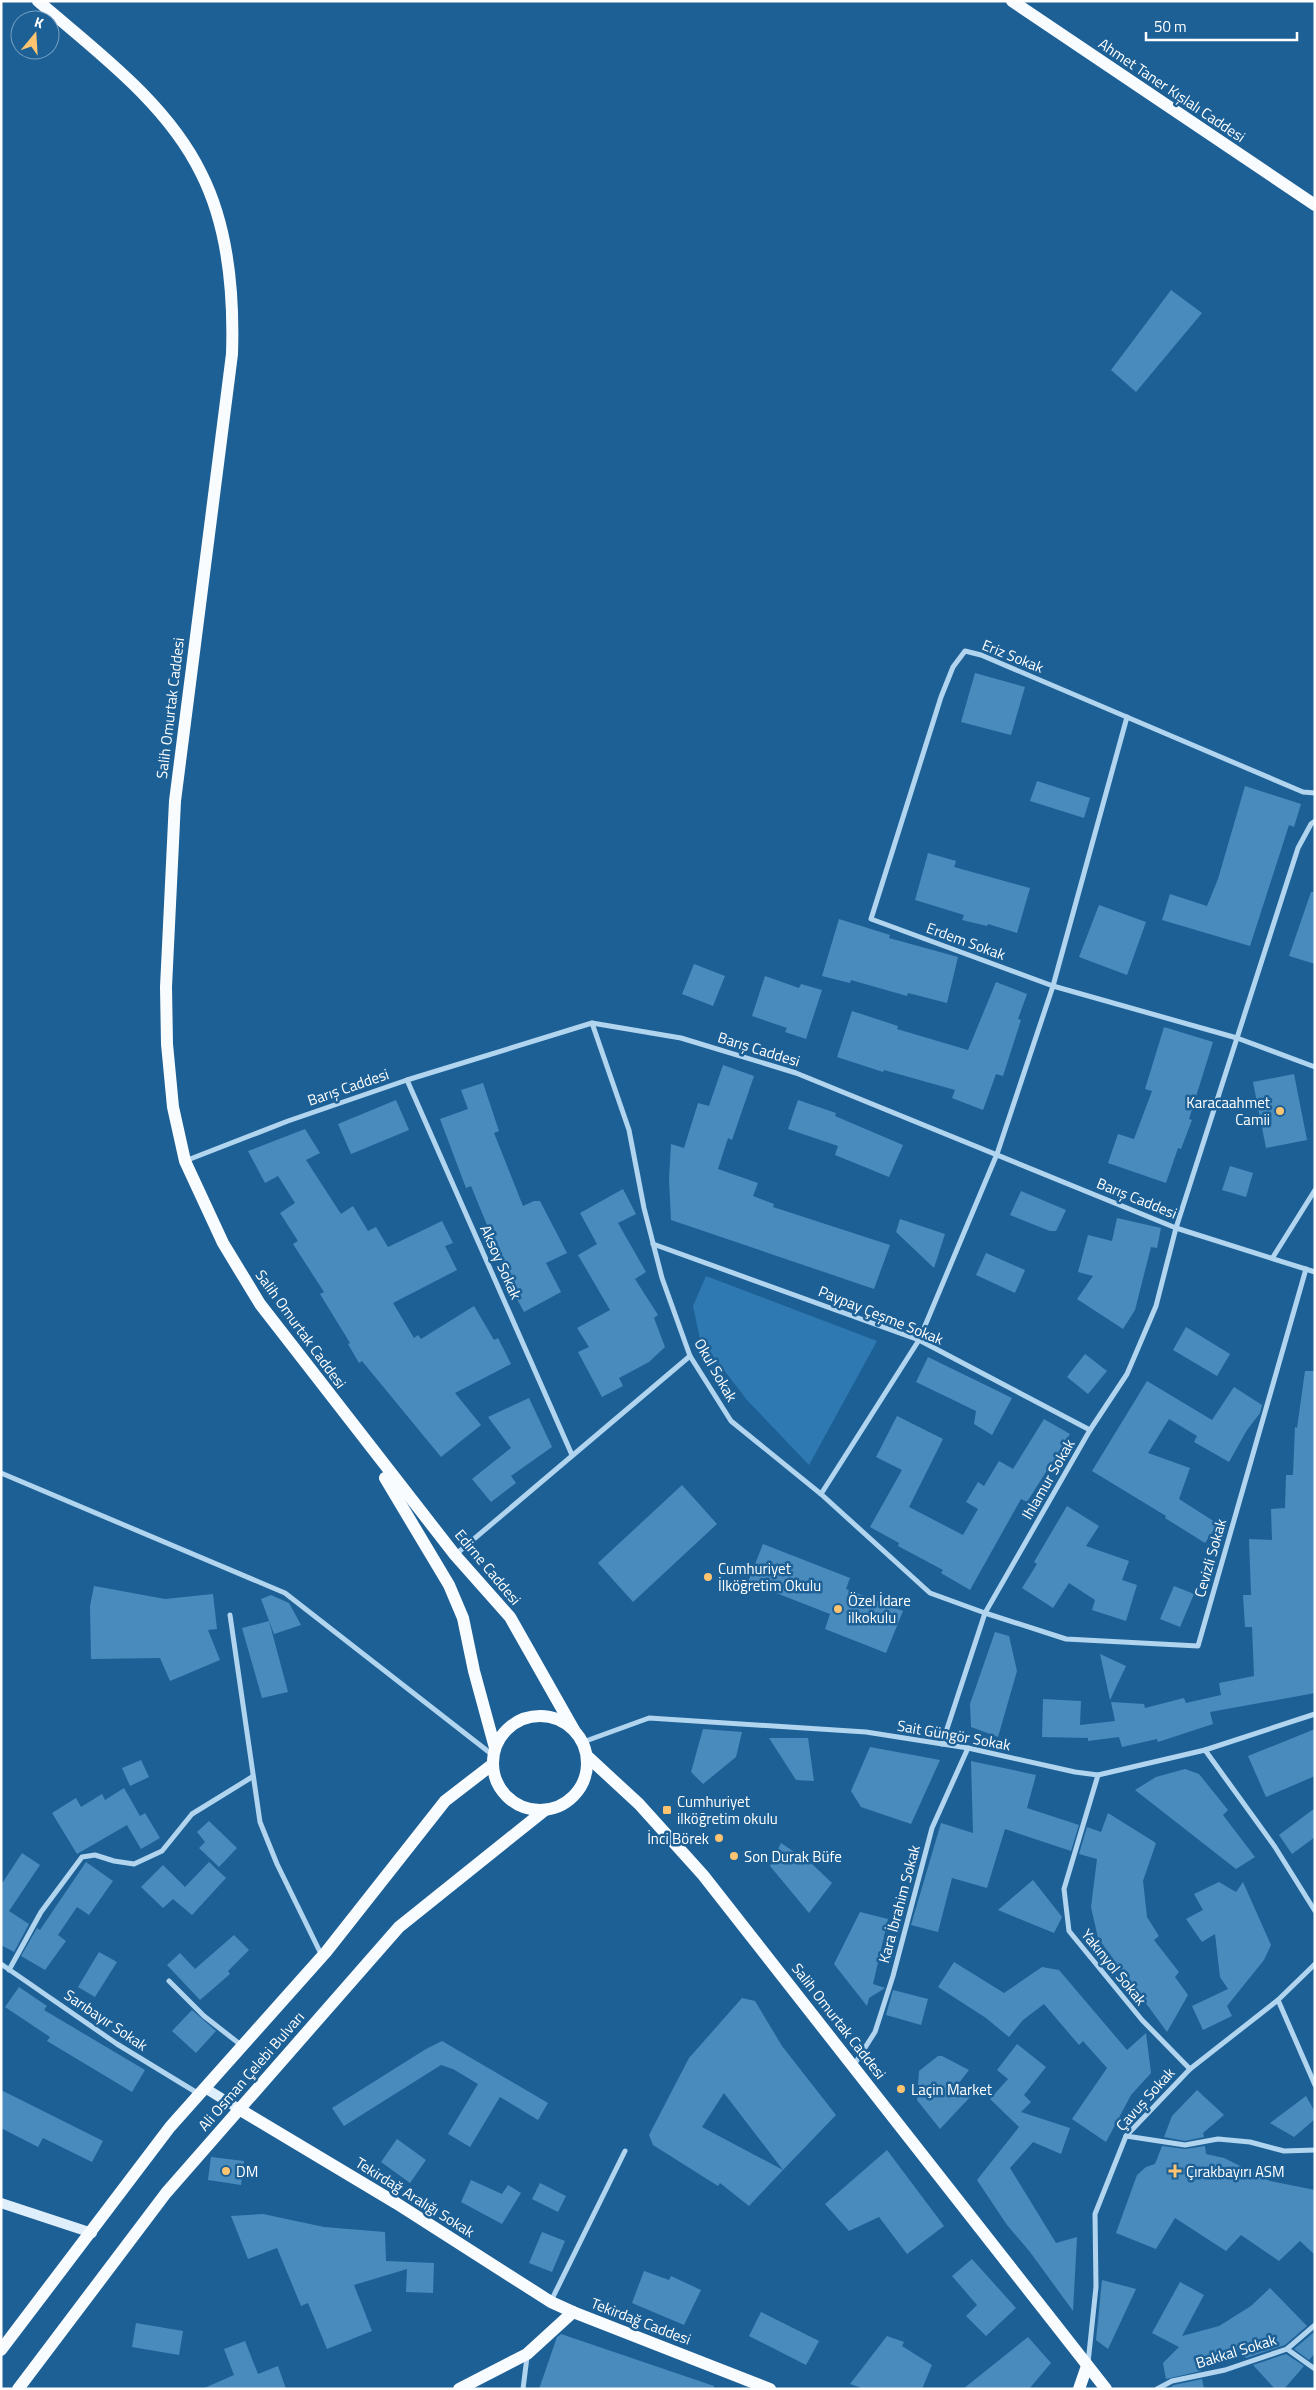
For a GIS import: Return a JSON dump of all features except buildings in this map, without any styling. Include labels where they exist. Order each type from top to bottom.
[{"type":"main road","name":"Salih Omurtak Caddesi","points":[[38,1],[126,78],[180,138],[201,172],[220,224],[231,288],[234,320],[232,354],[175,801],[166,987],[167,1044],[172,1107],[184,1161],[223,1243],[260,1304],[361,1437]]},
{"type":"main road","name":"Ahmet Taner Kışlalı Caddesi","points":[[1012,1],[1315,205]]},
{"type":"main road","name":"Edirne Caddesi","points":[[361,1437],[455,1555],[510,1618],[574,1730]]},
{"type":"main road","points":[[361,1437],[449,1585],[463,1618],[494,1756],[496,1780],[504,1793],[523,1806],[545,1810],[560,1806],[572,1797],[582,1786],[587,1771],[587,1756],[583,1742],[574,1730],[561,1720],[546,1716],[529,1717],[515,1723],[503,1734],[494,1756]]},
{"type":"main road","name":"Ali Osman Çelebi Bulvarı","points":[[1,2350],[92,2233],[170,2128],[322,1956],[444,1801],[494,1756]]},
{"type":"main road","name":"Salih Omurtak Caddesi","points":[[587,1756],[639,1804],[703,1875],[1106,2389]]},
{"type":"main road","name":"Ali Osman Çelebi Bulvarı","points":[[18,2389],[166,2193],[399,1928],[545,1810]]},
{"type":"main road","name":"Tekirdağ Aralığı Sokak","points":[[239,2109],[396,2203],[551,2302],[573,2312]]},
{"type":"main road","name":"Tekirdağ Caddesi","points":[[459,2389],[527,2354],[573,2312],[770,2389]]},
{"type":"main road","points":[[1079,2389],[1087,2366]]},
{"type":"street","name":"Eriz Sokak","points":[[871,919],[941,696],[953,668],[964,651],[981,655],[1303,792],[1315,793]]},
{"type":"street","points":[[821,1494],[919,1340],[997,1154],[1053,986],[1127,717]]},
{"type":"street","name":"Ihlamur Sokak","points":[[942,1744],[985,1614],[1090,1430],[1127,1374],[1156,1306],[1176,1228],[1298,848],[1311,824],[1315,821]]},
{"type":"street","name":"Erdem Sokak","points":[[871,919],[1053,986],[1237,1038],[1315,1067]]},
{"type":"street","name":"Barış Caddesi","points":[[184,1161],[288,1121],[407,1080],[592,1023],[681,1038],[796,1073],[1176,1228],[1273,1257],[1315,1272]]},
{"type":"street","name":"Okul Sokak","points":[[592,1023],[629,1130],[644,1208],[662,1278],[690,1356],[731,1421],[821,1494],[930,1593],[985,1614]]},
{"type":"street","name":"Aksoy Sokak","points":[[407,1080],[572,1455]]},
{"type":"street","points":[[1273,1257],[1315,1190]]},
{"type":"street","name":"Paypay Çeşme Sokak","points":[[653,1244],[919,1340],[1090,1430]]},
{"type":"street","name":"Cevizli Sokak","points":[[985,1614],[1066,1639],[1198,1646],[1306,1269]]},
{"type":"street","points":[[455,1555],[690,1356]]},
{"type":"street","points":[[1,1473],[285,1592],[494,1756]]},
{"type":"street","points":[[230,1615],[260,1822],[276,1864],[322,1956]]},
{"type":"street","name":"Sait Güngör Sokak","points":[[583,1742],[649,1718],[866,1732],[968,1748],[1075,1772],[1098,1775],[1205,1750],[1315,1714]]},
{"type":"street","name":"Kara İbrahim Sokak","points":[[854,2066],[875,2032],[932,1828],[968,1748]]},
{"type":"street","points":[[1205,1750],[1275,1847],[1315,1911]]},
{"type":"street","name":"Yakınyol Sokak","points":[[1098,1775],[1064,1888],[1069,1932],[1142,2020],[1190,2069]]},
{"type":"street","points":[[9,1970],[41,1912],[82,1857],[95,1855],[114,1862],[134,1864],[162,1851],[192,1814],[252,1777]]},
{"type":"street","name":"Sarıbayır Sokak","points":[[1,1964],[117,2044],[202,2091]]},
{"type":"street","name":"Çavuş Sokak","points":[[1087,2366],[1096,2287],[1095,2214],[1126,2136],[1190,2069],[1278,2000],[1315,1964]]},
{"type":"street","points":[[169,1981],[204,2016],[242,2046]]},
{"type":"street","points":[[1278,2000],[1315,2086]]},
{"type":"street","points":[[202,2091],[239,2109]]},
{"type":"street","points":[[1126,2136],[1185,2144],[1218,2139],[1250,2142],[1284,2151],[1315,2150]]},
{"type":"street","points":[[551,2302],[625,2151]]},
{"type":"street","points":[[1,2203],[92,2233]]},
{"type":"street","name":"Bakkal Sokak","points":[[1157,2389],[1172,2381],[1225,2370],[1287,2349],[1315,2325]]},
{"type":"street","points":[[1287,2349],[1315,2368]]},
{"type":"street","points":[[523,2389],[527,2354]]},
{"type":"shaded area","points":[[706,1276],[877,1341],[809,1465],[747,1400],[700,1339],[693,1306]]},
{"type":"place","name":"Karacaahmet Camii","points":[[1280,1111]]},
{"type":"place","name":"Cumhuriyet İlköğretim Okulu","points":[[708,1577]]},
{"type":"place","name":"Özel İdare ilkokulu","points":[[838,1609]]},
{"type":"place","name":"Cumhuriyet ilköğretim okulu","points":[[667,1810]]},
{"type":"place","name":"İnci Börek","points":[[719,1838]]},
{"type":"place","name":"Son Durak Büfe","points":[[734,1856]]},
{"type":"place","name":"Laçin Market","points":[[901,2089]]},
{"type":"place","name":"DM","points":[[226,2171]]},
{"type":"place","name":"Çırakbayırı ASM","points":[[1175,2171]]}]
